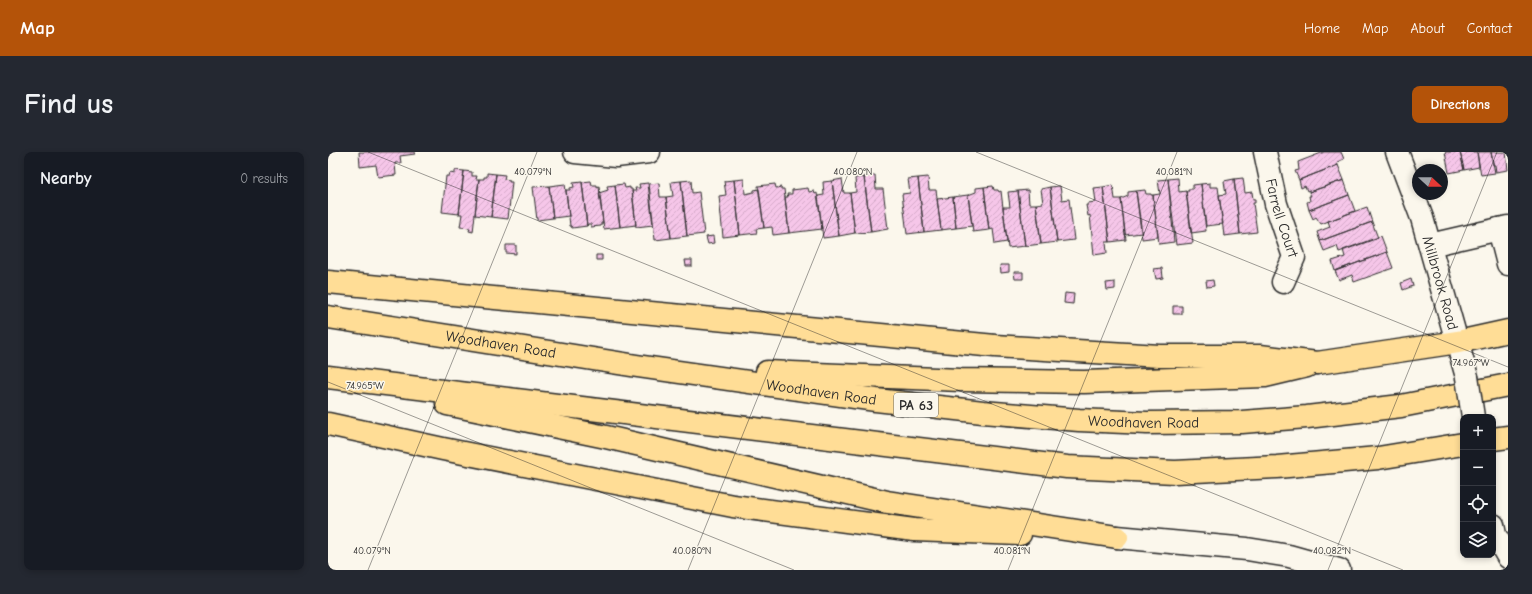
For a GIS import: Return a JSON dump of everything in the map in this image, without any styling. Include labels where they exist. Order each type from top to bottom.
[{"type":"main road","points":[[328,282],[995,346],[1160,356],[1260,356],[1318,363]]},
{"type":"main road","name":"Woodhaven Road","points":[[328,317],[637,366],[876,400],[984,412],[1079,420],[1147,423],[1242,422],[1307,417],[1401,406],[1508,386]]},
{"type":"main road","points":[[637,366],[961,380],[1084,382],[1265,376],[1318,363],[1458,342],[1508,331]]},
{"type":"main road","points":[[328,376],[1067,467],[1175,472],[1276,467],[1378,458],[1460,444]]},
{"type":"main road","points":[[328,380],[606,437],[887,502],[1118,537]]},
{"type":"main road","points":[[328,424],[451,451],[733,506],[914,530],[1118,537]]},
{"type":"main road","points":[[1496,439],[1508,437]]},
{"type":"street","points":[[574,152],[616,156],[649,152]]},
{"type":"street","name":"Farrell Court","points":[[1265,152],[1276,204],[1294,257],[1283,282]]},
{"type":"street","name":"Millbrook Road","points":[[1397,152],[1422,218],[1458,342],[1467,377],[1473,414]]},
{"type":"street","points":[[1430,245],[1503,228],[1508,264]]},
{"type":"street","points":[[1118,537],[1247,549],[1282,554],[1338,570]]},
{"type":"street","points":[[1496,537],[1508,557]]},
{"type":"building","points":[[359,152],[414,152],[415,154],[400,156],[401,163],[395,163],[396,175],[378,177],[376,165],[360,167]]},
{"type":"building","points":[[1324,152],[1341,152],[1344,159],[1337,162],[1338,165],[1299,180],[1295,171],[1299,170],[1298,162]]},
{"type":"building","points":[[1445,152],[1460,152],[1464,170],[1449,173]]},
{"type":"building","points":[[1460,152],[1477,152],[1479,167],[1464,170]]},
{"type":"building","points":[[1477,152],[1491,152],[1495,173],[1481,175]]},
{"type":"building","points":[[1491,152],[1506,152],[1508,170],[1496,172],[1495,165],[1493,165]]},
{"type":"building","points":[[1338,165],[1344,180],[1309,192],[1305,186],[1301,188],[1299,180]]},
{"type":"building","points":[[455,170],[464,171],[459,214],[442,212],[446,176],[449,176],[450,173],[455,174]]},
{"type":"building","points":[[464,171],[472,172],[472,176],[477,176],[476,179],[479,179],[473,232],[469,231],[470,228],[460,227],[462,214],[459,214]]},
{"type":"building","points":[[487,173],[496,174],[491,217],[475,215],[479,179],[484,179],[484,177],[487,177]]},
{"type":"building","points":[[496,174],[505,175],[504,179],[512,182],[508,219],[491,217]]},
{"type":"building","points":[[875,175],[876,189],[883,189],[888,229],[871,232],[864,177]]},
{"type":"building","points":[[864,177],[871,232],[855,233],[850,193],[856,192],[855,178]]},
{"type":"building","points":[[928,177],[929,190],[936,190],[941,230],[924,232],[918,178]]},
{"type":"building","points":[[918,178],[924,232],[907,234],[902,194],[910,193],[908,179]]},
{"type":"building","points":[[1178,178],[1179,192],[1186,191],[1193,243],[1176,245],[1168,179]]},
{"type":"building","points":[[1243,178],[1245,193],[1252,192],[1253,199],[1255,199],[1255,203],[1253,203],[1257,232],[1240,234],[1234,179]]},
{"type":"building","points":[[744,179],[745,194],[759,189],[764,228],[756,229],[757,233],[740,235],[734,180]]},
{"type":"building","points":[[842,179],[844,193],[850,193],[855,233],[839,236],[832,181]]},
{"type":"building","points":[[1168,179],[1174,242],[1159,244],[1153,195],[1160,194],[1158,180]]},
{"type":"building","points":[[1234,179],[1240,234],[1224,236],[1219,195],[1226,194],[1224,181]]},
{"type":"building","points":[[691,180],[692,193],[699,192],[704,234],[687,236],[681,181]]},
{"type":"building","points":[[734,180],[740,235],[723,237],[719,196],[726,195],[724,181]]},
{"type":"building","points":[[1344,180],[1349,195],[1309,210],[1307,202],[1310,201],[1309,196],[1311,196],[1309,192]]},
{"type":"building","points":[[591,181],[592,185],[597,185],[597,187],[599,186],[603,223],[601,223],[601,226],[591,227],[591,224],[588,224],[587,226],[582,182]]},
{"type":"building","points":[[681,181],[687,236],[671,238],[666,197],[673,196],[671,182]]},
{"type":"building","points":[[832,181],[839,236],[823,238],[818,196],[824,195],[823,182]]},
{"type":"building","points":[[582,182],[587,226],[572,228],[570,226],[566,190],[570,190],[570,188],[574,187],[573,183]]},
{"type":"building","points":[[648,183],[653,225],[636,227],[632,191],[636,191],[635,188],[640,188],[639,184]]},
{"type":"building","points":[[659,183],[660,197],[666,197],[671,238],[655,240],[649,184]]},
{"type":"building","points":[[1210,183],[1210,187],[1218,187],[1223,224],[1206,226],[1201,184]]},
{"type":"building","points":[[565,184],[569,216],[553,218],[549,186]]},
{"type":"building","points":[[624,184],[625,188],[630,187],[630,189],[632,189],[636,225],[620,227],[615,185]]},
{"type":"building","points":[[775,184],[776,188],[781,187],[781,189],[784,189],[789,233],[773,235],[772,227],[764,228],[758,186]]},
{"type":"building","points":[[1201,184],[1206,231],[1191,233],[1186,191],[1189,191],[1188,189],[1193,189],[1193,185]]},
{"type":"building","points":[[615,185],[620,227],[604,229],[599,193],[608,190],[607,186]]},
{"type":"building","points":[[1113,185],[1115,199],[1121,199],[1126,240],[1110,242],[1103,187]]},
{"type":"building","points":[[549,186],[553,218],[537,220],[533,187]]},
{"type":"building","points":[[993,186],[994,190],[998,190],[999,192],[1001,191],[1007,242],[995,244],[993,229],[989,230],[984,187]]},
{"type":"building","points":[[1060,186],[1062,200],[1069,199],[1074,240],[1057,242],[1050,187]]},
{"type":"building","points":[[984,187],[989,230],[973,232],[968,195],[976,192],[976,188]]},
{"type":"building","points":[[1050,187],[1057,242],[1041,244],[1036,204],[1043,203],[1041,189]]},
{"type":"building","points":[[1103,187],[1110,242],[1106,242],[1107,253],[1094,255],[1090,215],[1088,216],[1086,205],[1088,205],[1088,203],[1096,202],[1094,188]]},
{"type":"building","points":[[808,188],[809,192],[814,191],[815,194],[817,193],[822,229],[789,233],[785,197],[788,197],[787,194],[792,194],[792,190]]},
{"type":"building","points":[[1028,190],[1029,204],[1036,204],[1041,244],[1025,246],[1018,191]]},
{"type":"building","points":[[1145,190],[1146,194],[1153,195],[1158,237],[1142,239],[1136,191]]},
{"type":"building","points":[[1018,191],[1025,246],[1008,248],[1003,207],[1010,207],[1008,192]]},
{"type":"building","points":[[1136,191],[1142,233],[1125,235],[1121,199],[1128,196],[1128,192]]},
{"type":"building","points":[[968,195],[972,226],[956,228],[953,197]]},
{"type":"building","points":[[1349,195],[1355,211],[1321,224],[1316,217],[1313,219],[1309,210]]},
{"type":"building","points":[[953,197],[956,228],[941,230],[937,199]]},
{"type":"building","points":[[1367,207],[1372,222],[1320,241],[1317,232],[1330,227],[1328,221]]},
{"type":"building","points":[[1372,222],[1378,238],[1339,252],[1337,246],[1324,251],[1320,241]]},
{"type":"building","points":[[713,236],[714,243],[708,244],[706,237]]},
{"type":"building","points":[[1381,236],[1387,252],[1335,271],[1332,261],[1345,257],[1343,250]]},
{"type":"building","points":[[506,245],[516,245],[516,254],[506,253]]},
{"type":"building","points":[[1387,252],[1393,268],[1354,282],[1352,275],[1339,280],[1335,271]]},
{"type":"building","points":[[596,255],[602,255],[602,260],[596,260]]},
{"type":"building","points":[[685,260],[692,260],[692,266],[686,266]]},
{"type":"building","points":[[1000,265],[1009,265],[1009,272],[1001,273]]},
{"type":"building","points":[[1162,268],[1163,278],[1156,279],[1154,269]]},
{"type":"building","points":[[1014,272],[1023,272],[1023,279],[1015,279]]},
{"type":"building","points":[[1411,279],[1413,286],[1403,290],[1401,283]]},
{"type":"building","points":[[1213,280],[1214,286],[1207,287],[1206,281]]},
{"type":"building","points":[[1115,282],[1115,289],[1107,290],[1106,283]]},
{"type":"building","points":[[1065,293],[1074,294],[1073,304],[1064,303]]},
{"type":"building","points":[[1173,306],[1182,306],[1182,314],[1173,314]]}]
